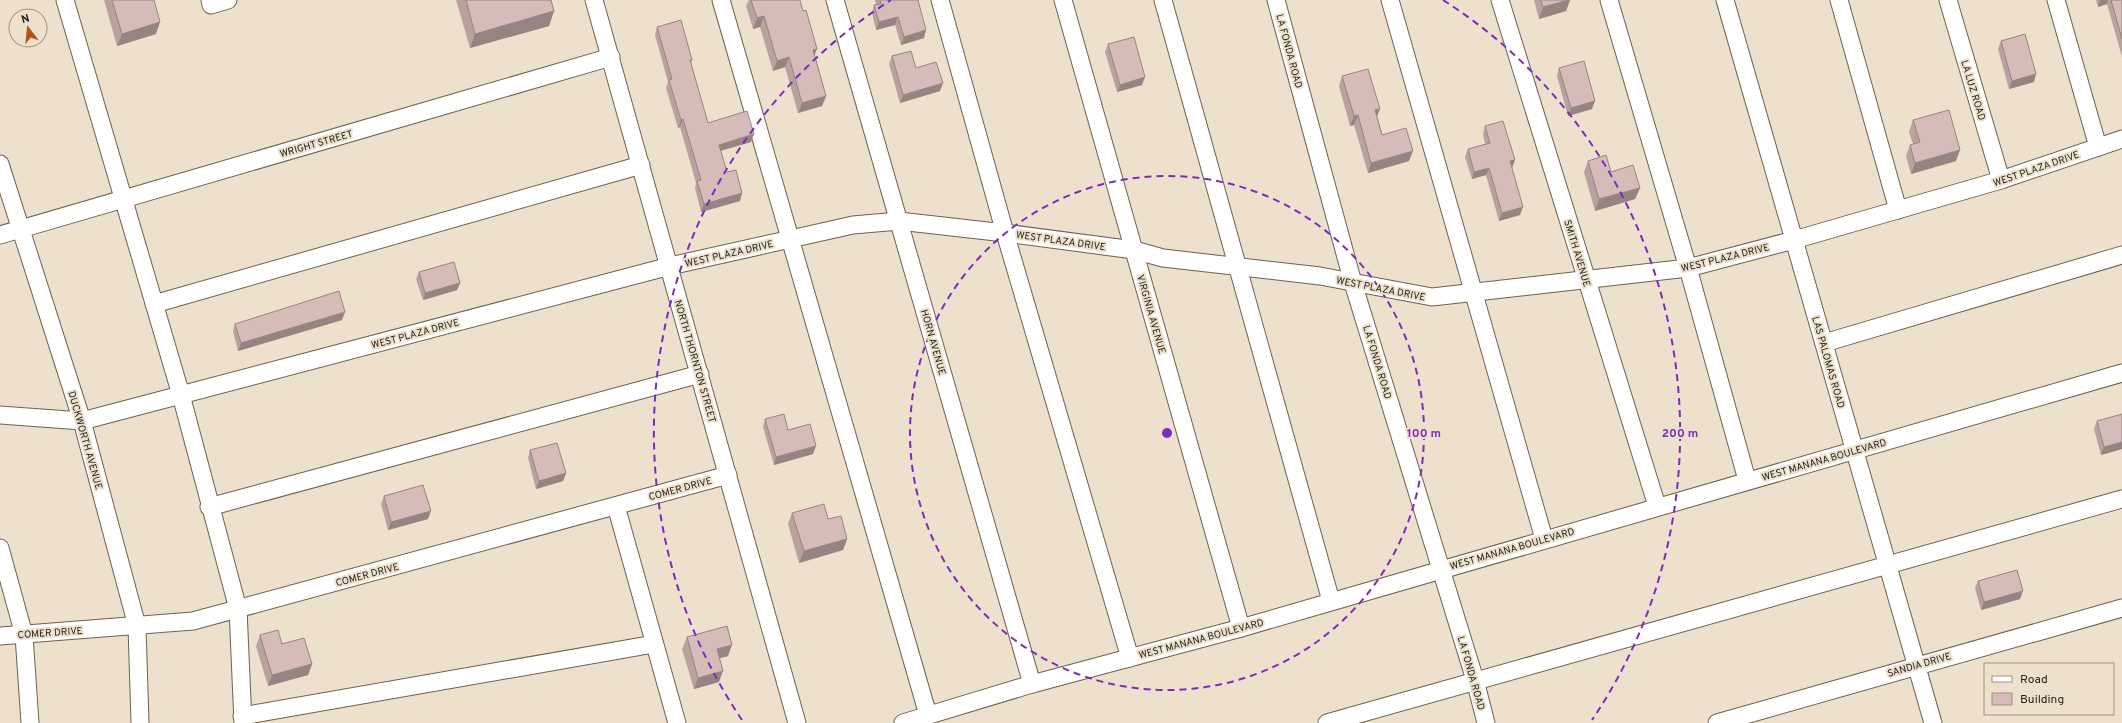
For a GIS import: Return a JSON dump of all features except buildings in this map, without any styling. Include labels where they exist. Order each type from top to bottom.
[{"type":"street","points":[[65,0],[181,395],[209,507],[238,609],[243,719],[654,644]]},
{"type":"street","points":[[210,0],[211,5],[228,0]]},
{"type":"street","name":"NORTH THORNTON STREET","points":[[594,0],[670,266],[797,723]]},
{"type":"street","points":[[721,0],[928,715]]},
{"type":"street","name":"HORN AVENUE","points":[[835,0],[1032,684]]},
{"type":"street","points":[[940,0],[1005,233],[1130,658]]},
{"type":"street","name":"VIRGINIA AVENUE","points":[[1063,0],[1241,628]]},
{"type":"street","points":[[1163,0],[1331,601]]},
{"type":"street","name":"LA FONDA ROAD","points":[[1276,0],[1353,283],[1475,680],[1486,723]]},
{"type":"street","points":[[1390,0],[1475,292],[1544,539]]},
{"type":"street","name":"SMITH AVENUE","points":[[1500,0],[1657,506]]},
{"type":"street","points":[[1609,0],[1688,268],[1747,480]]},
{"type":"street","name":"LAS PALOMAS ROAD","points":[[1725,0],[1933,723]]},
{"type":"street","points":[[1838,0],[1898,210]]},
{"type":"street","name":"LA LUZ ROAD","points":[[1948,0],[2001,180]]},
{"type":"street","points":[[2056,0],[2098,147]]},
{"type":"street","name":"WRIGHT STREET","points":[[0,235],[611,57]]},
{"type":"street","name":"WEST PLAZA DRIVE","points":[[0,415],[82,421],[670,266],[853,225],[899,221],[1005,233],[1134,250],[1163,258],[1320,276],[1432,297],[1688,268],[1794,240],[2001,180],[2122,138]]},
{"type":"street","name":"DUCKWORTH AVENUE","points":[[0,164],[22,229],[82,421],[137,626],[140,723]]},
{"type":"street","points":[[154,304],[641,165]]},
{"type":"street","points":[[1824,343],[2122,255]]},
{"type":"street","name":"WEST MANANA BOULEVARD","points":[[902,723],[1032,684],[1241,628],[1657,506],[2122,373]]},
{"type":"street","points":[[209,507],[700,374]]},
{"type":"street","name":"COMER DRIVE","points":[[0,636],[193,621],[728,475]]},
{"type":"street","points":[[1327,723],[1475,680],[2122,499]]},
{"type":"street","points":[[616,506],[677,723]]},
{"type":"street","points":[[0,548],[24,634],[30,723]]},
{"type":"street","name":"SANDIA DRIVE","points":[[1717,723],[1916,665],[2122,608]]}]
